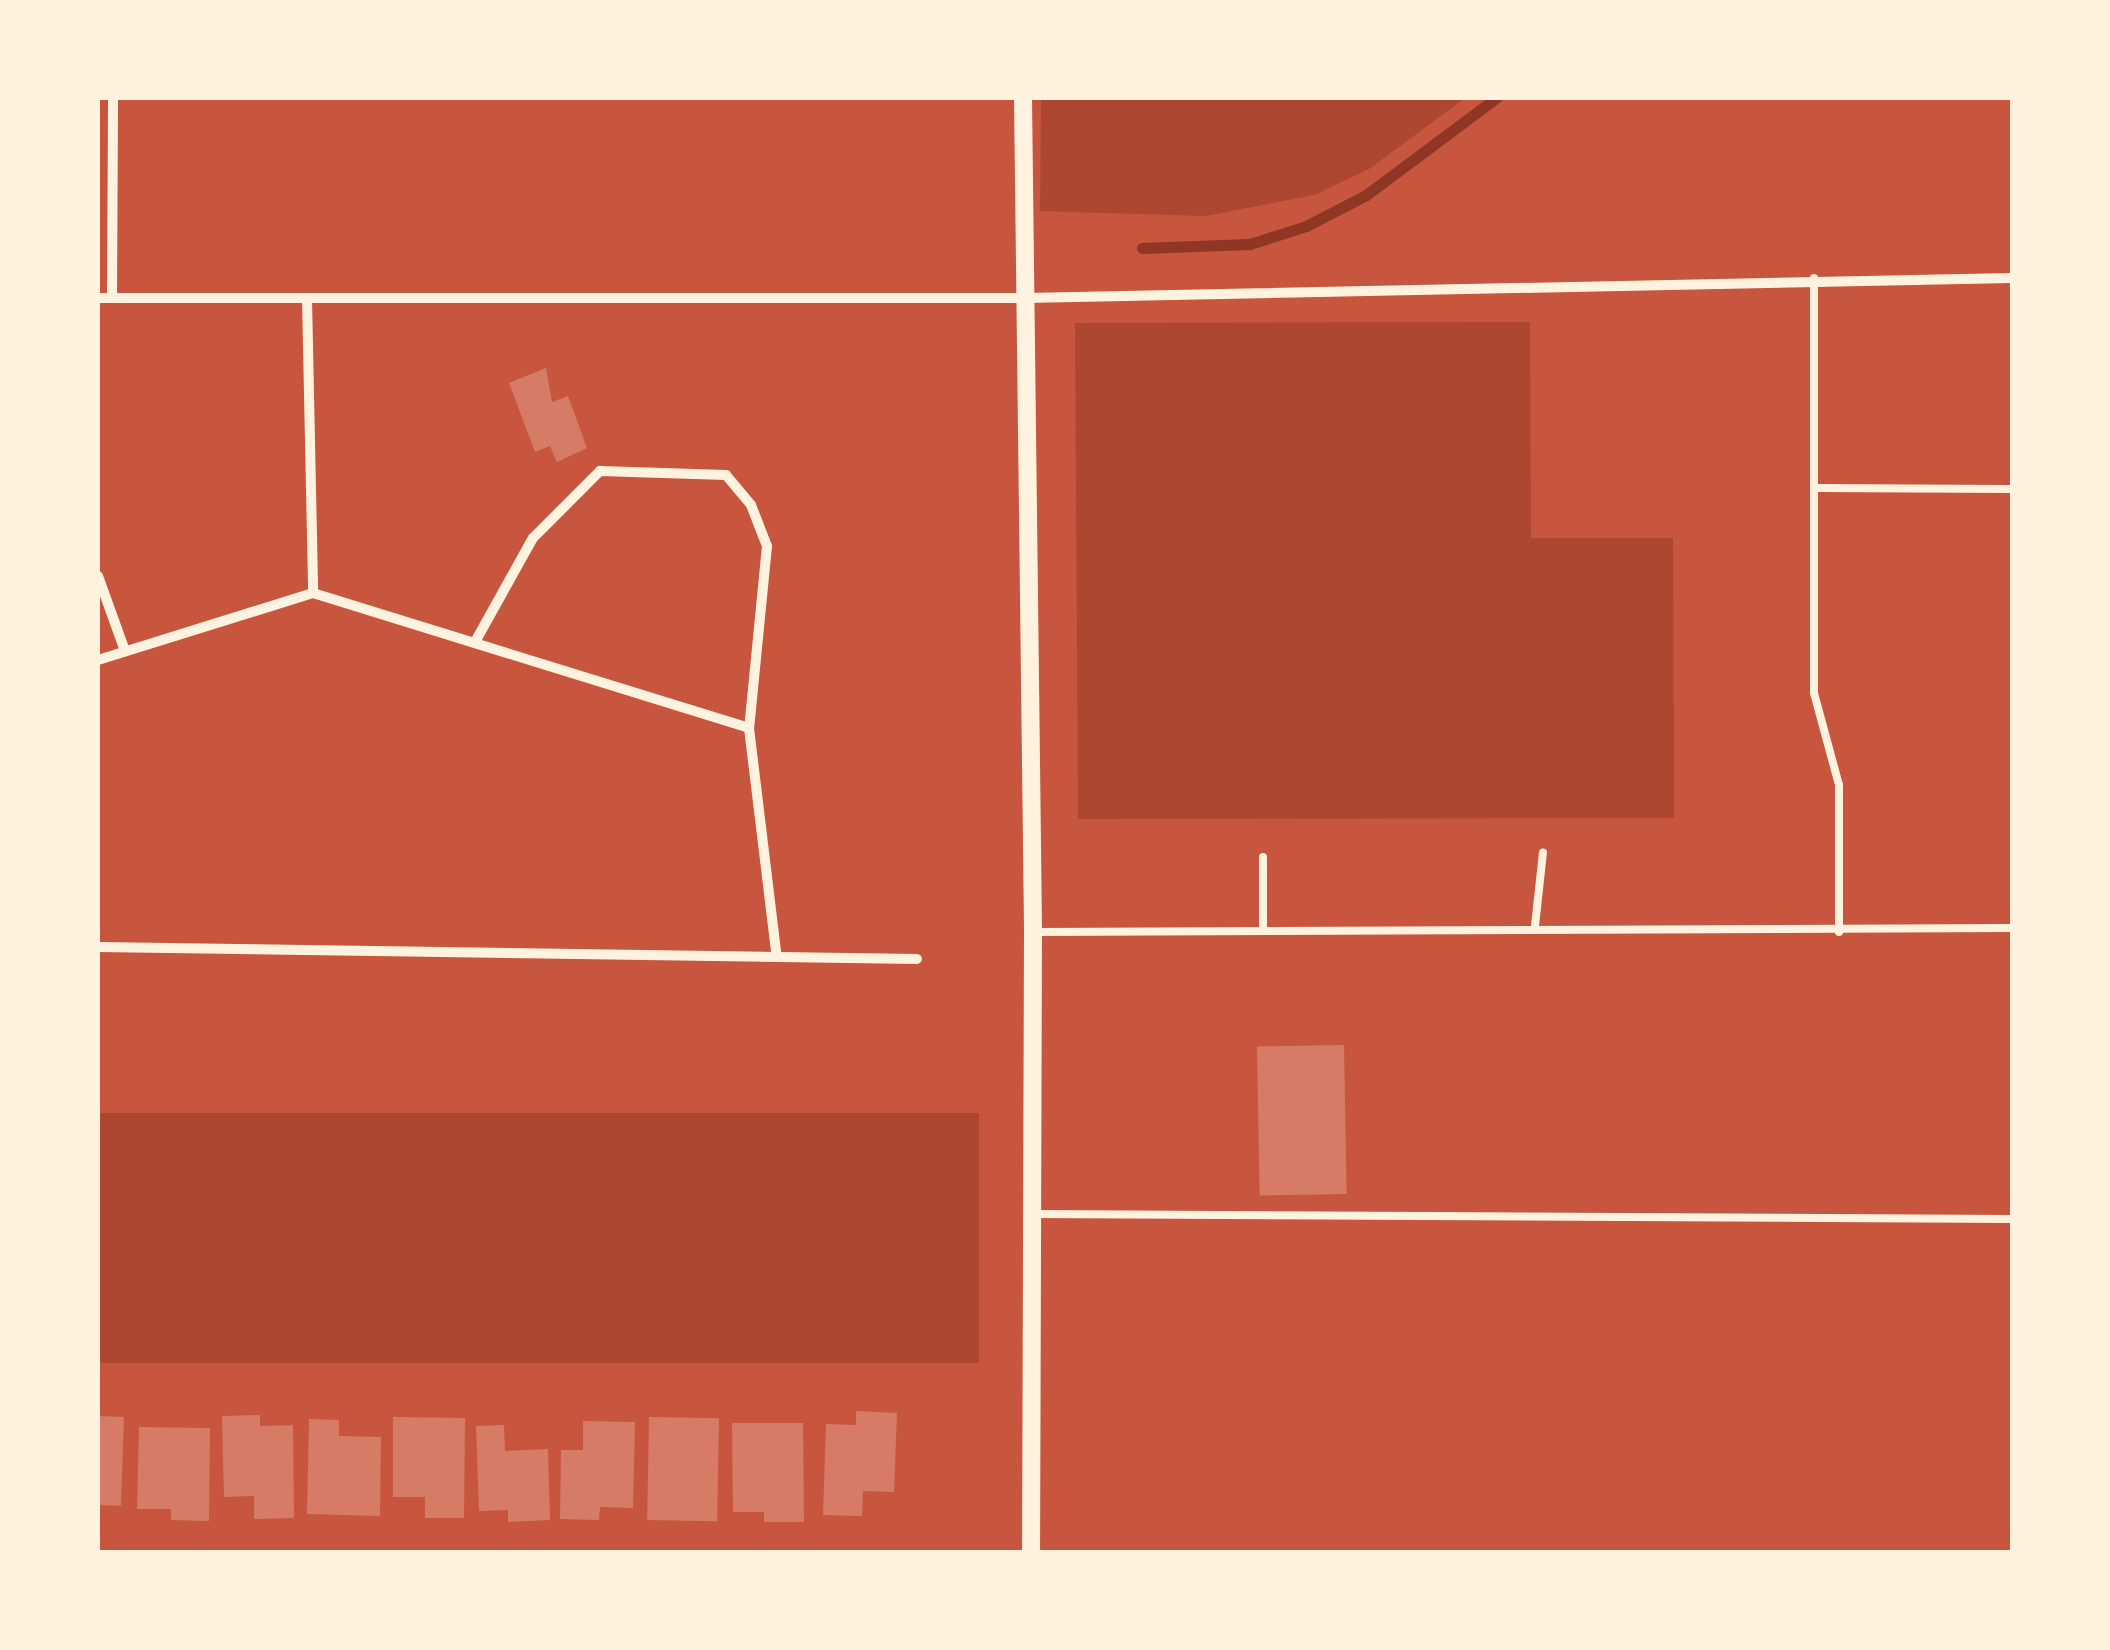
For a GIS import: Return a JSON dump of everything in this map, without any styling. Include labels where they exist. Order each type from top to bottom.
[{"type":"street","points":[[112,298],[113,98]]},
{"type":"street","points":[[1023,98],[1033,932],[1030,1552]]},
{"type":"street","points":[[98,298],[1025,298],[1814,278],[2012,278]]},
{"type":"street","points":[[306,298],[313,592]]},
{"type":"street","points":[[475,642],[534,538],[600,471],[726,476],[751,505],[767,546],[749,728],[776,952]]},
{"type":"street","points":[[98,576],[125,651]]},
{"type":"street","points":[[98,660],[313,592],[749,728]]},
{"type":"street","points":[[98,947],[776,952],[918,959]]},
{"type":"lane","points":[[1814,278],[1818,488],[1814,693],[1839,785],[1839,932]]},
{"type":"lane","points":[[1818,488],[2012,489]]},
{"type":"lane","points":[[1535,926],[1543,852]]},
{"type":"lane","points":[[1263,856],[1263,927]]},
{"type":"lane","points":[[1033,932],[1263,927],[1535,926],[1839,932],[2012,928]]},
{"type":"lane","points":[[1033,1214],[2012,1218]]},
{"type":"shaded area","points":[[1041,98],[1465,98],[1369,169],[1314,195],[1206,216],[1040,211]]},
{"type":"shaded area","points":[[1530,322],[1531,538],[1673,538],[1674,818],[1078,819],[1075,323]]},
{"type":"shaded area","points":[[98,1113],[979,1113],[979,1363],[98,1363]]},
{"type":"building","points":[[546,368],[552,402],[568,396],[587,448],[557,462],[550,446],[535,452],[509,383]]},
{"type":"building","points":[[1344,1045],[1347,1194],[1260,1195],[1257,1047]]},
{"type":"building","points":[[856,1411],[897,1413],[894,1492],[863,1491],[862,1516],[823,1515],[826,1424],[856,1425]]},
{"type":"building","points":[[260,1415],[260,1426],[293,1425],[294,1518],[254,1519],[254,1496],[224,1497],[222,1416]]},
{"type":"building","points":[[98,1416],[124,1417],[121,1506],[98,1505]]},
{"type":"building","points":[[393,1417],[465,1418],[464,1518],[425,1518],[425,1497],[393,1497]]},
{"type":"building","points":[[649,1417],[719,1418],[717,1521],[647,1520]]},
{"type":"building","points":[[309,1419],[339,1420],[339,1436],[381,1437],[380,1516],[307,1514]]},
{"type":"building","points":[[583,1421],[635,1422],[633,1508],[600,1507],[599,1520],[560,1519],[561,1450],[583,1450]]},
{"type":"building","points":[[732,1423],[803,1423],[804,1522],[764,1522],[764,1512],[733,1512]]},
{"type":"building","points":[[504,1425],[505,1451],[548,1449],[550,1520],[508,1522],[508,1510],[479,1511],[476,1426]]},
{"type":"building","points":[[139,1427],[210,1428],[209,1521],[171,1520],[171,1509],[137,1509]]},
{"type":"waterway","points":[[1142,248],[1250,244],[1306,226],[1366,195],[1496,98]]}]
